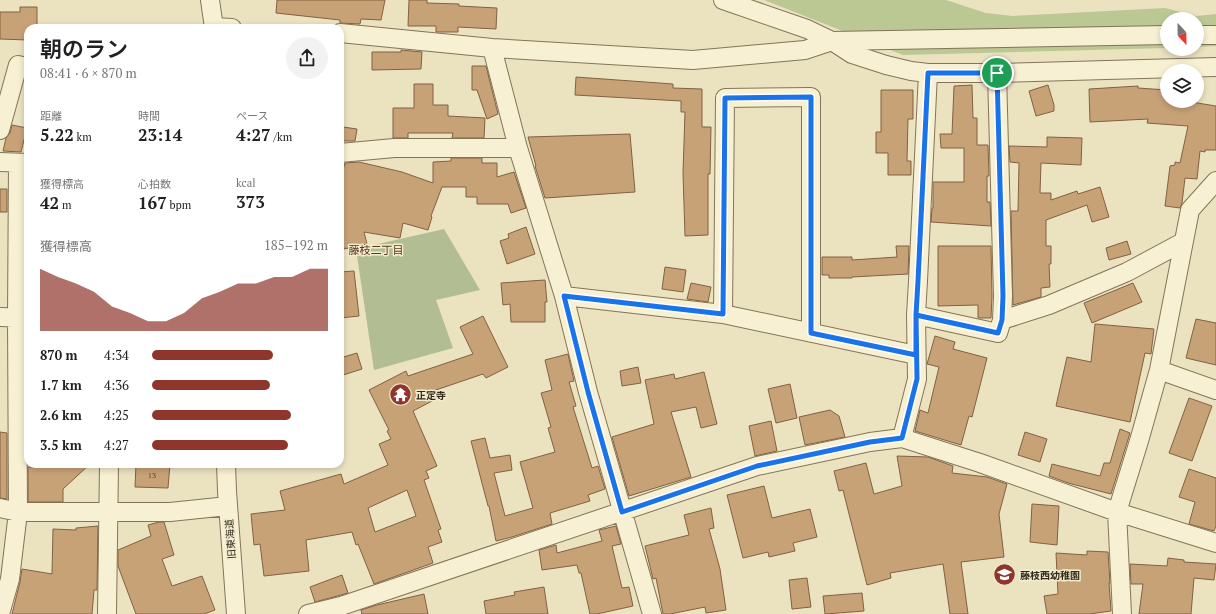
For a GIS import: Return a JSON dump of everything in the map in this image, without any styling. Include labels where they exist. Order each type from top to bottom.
[{"type":"street","points":[[210,0],[213,24]]},
{"type":"street","points":[[723,0],[807,29],[832,41],[852,54],[911,71],[928,73],[997,73],[1216,67]]},
{"type":"street","points":[[344,33],[492,48],[693,60],[805,50],[832,41],[1160,36]]},
{"type":"street","points":[[1204,35],[1216,35]]},
{"type":"street","points":[[492,48],[518,148],[564,296],[588,392],[652,614]]},
{"type":"street","points":[[0,130],[18,66],[24,67]]},
{"type":"street","points":[[902,438],[917,379],[916,315],[928,73]]},
{"type":"street","points":[[916,315],[998,333],[1002,320],[1003,296],[997,73]]},
{"type":"street","points":[[723,314],[725,98],[811,97],[811,333]]},
{"type":"street","points":[[344,153],[394,148],[518,148]]},
{"type":"street","points":[[0,162],[23,163],[15,318],[18,512],[10,579],[0,614]]},
{"type":"street","points":[[1122,614],[1117,512],[1159,370],[1190,210],[1216,181]]},
{"type":"street","points":[[1002,320],[1049,305],[1127,272],[1183,242]]},
{"type":"street","points":[[564,296],[723,314],[916,355]]},
{"type":"street","points":[[1159,370],[1216,390]]},
{"type":"street","points":[[308,614],[341,606],[757,466],[870,442],[902,438],[980,463],[1117,512],[1216,543]]},
{"type":"street","points":[[107,614],[107,512],[109,468]]},
{"type":"street","name":"旧東海道","points":[[226,468],[236,614]]},
{"type":"street","points":[[0,508],[18,512],[170,512],[228,506]]},
{"type":"green space","points":[[764,0],[946,0],[986,13],[1013,16],[1165,8],[1180,12],[1160,12],[1160,48],[903,55]]},
{"type":"green space","points":[[1216,14],[1216,46],[1204,47],[1204,15]]},
{"type":"green space","points":[[444,229],[480,290],[436,300],[453,348],[374,370],[356,249]]},
{"type":"building","points":[[277,0],[385,0],[381,20],[361,19],[360,24],[340,23],[340,20],[276,13]]},
{"type":"building","points":[[409,0],[427,0],[427,3],[459,4],[459,6],[497,8],[496,29],[458,27],[458,32],[436,32],[436,26],[408,26]]},
{"type":"building","points":[[20,7],[37,7],[37,24],[24,24],[24,40],[0,39],[0,12],[20,12]]},
{"type":"building","points":[[401,50],[422,52],[421,69],[372,70],[372,52],[401,52]]},
{"type":"building","points":[[472,66],[486,66],[498,114],[487,119],[477,90],[472,90]]},
{"type":"building","points":[[576,77],[673,84],[673,88],[702,89],[702,127],[711,127],[710,174],[708,174],[708,235],[685,236],[683,173],[685,112],[681,112],[681,101],[575,95]]},
{"type":"building","points":[[414,84],[433,84],[433,105],[448,105],[448,116],[485,118],[484,138],[452,138],[453,133],[408,133],[408,138],[393,138],[393,108],[414,108]]},
{"type":"building","points":[[972,85],[973,118],[977,118],[977,145],[988,145],[989,176],[987,176],[987,202],[990,202],[991,226],[931,222],[933,208],[933,182],[964,182],[964,148],[941,148],[940,134],[952,134],[954,86]]},
{"type":"building","points":[[1048,85],[1054,105],[1054,111],[1036,116],[1029,91]]},
{"type":"building","points":[[1138,86],[1138,88],[1160,90],[1160,108],[1204,108],[1204,104],[1216,106],[1216,150],[1205,150],[1205,152],[1200,151],[1197,179],[1185,178],[1180,208],[1165,206],[1170,166],[1175,165],[1175,162],[1180,163],[1188,126],[1147,123],[1148,119],[1090,122],[1089,89]]},
{"type":"building","points":[[881,90],[913,90],[913,119],[908,119],[907,161],[911,161],[911,175],[888,175],[888,153],[876,153],[876,132],[881,132]]},
{"type":"building","points":[[12,125],[24,127],[24,140],[21,152],[3,151],[6,138],[10,133]]},
{"type":"building","points":[[344,127],[357,129],[355,141],[344,141]]},
{"type":"building","points":[[630,134],[635,192],[545,198],[528,137]]},
{"type":"building","points":[[1047,137],[1082,138],[1081,165],[1041,163],[1040,193],[1051,193],[1051,200],[1077,191],[1078,194],[1100,187],[1109,217],[1092,222],[1087,205],[1046,220],[1046,246],[1051,246],[1051,264],[1049,264],[1050,287],[1041,288],[1041,297],[1013,305],[1011,211],[1018,211],[1019,163],[1010,162],[1009,146],[1047,147]]},
{"type":"building","points":[[451,158],[482,158],[482,163],[497,163],[497,177],[514,172],[526,208],[511,213],[508,204],[477,204],[477,197],[466,197],[466,187],[442,187],[431,216],[428,230],[403,223],[400,238],[364,232],[367,244],[344,249],[345,163],[359,162],[402,172],[433,183],[433,162],[451,161]]},
{"type":"building","points":[[0,189],[7,189],[7,212],[0,212]]},
{"type":"building","points":[[526,227],[535,254],[507,264],[500,241],[509,238],[508,234]]},
{"type":"building","points":[[1127,241],[1131,254],[1109,260],[1106,248]]},
{"type":"building","points":[[896,246],[909,246],[908,274],[852,278],[829,278],[829,275],[822,275],[822,257],[852,257],[852,260],[897,257]]},
{"type":"building","points":[[938,246],[991,246],[991,318],[978,318],[978,305],[938,306]]},
{"type":"building","points":[[665,267],[686,270],[683,292],[662,289]]},
{"type":"building","points":[[354,271],[359,316],[344,318],[344,272]]},
{"type":"building","points":[[545,280],[547,302],[545,302],[545,322],[511,322],[510,304],[503,305],[501,283]]},
{"type":"building","points":[[691,283],[711,287],[708,302],[687,299]]},
{"type":"building","points":[[1133,283],[1142,302],[1092,323],[1084,303]]},
{"type":"building","points":[[483,316],[508,367],[486,378],[483,374],[430,392],[434,400],[413,411],[437,466],[426,471],[429,478],[424,480],[441,529],[438,530],[442,542],[428,547],[433,563],[374,584],[358,544],[356,545],[352,532],[306,540],[309,571],[264,576],[260,544],[254,545],[251,514],[285,510],[280,491],[341,474],[344,484],[388,465],[379,444],[391,439],[387,431],[389,430],[369,390],[406,371],[408,376],[473,354],[460,327]],"holes":[[[407,490],[416,516],[375,532],[368,508]]]},
{"type":"building","points":[[1196,319],[1216,323],[1216,365],[1186,358]]},
{"type":"building","points":[[1095,324],[1154,329],[1151,354],[1145,353],[1130,422],[1056,406],[1067,357],[1091,362]]},
{"type":"building","points":[[935,336],[955,342],[953,349],[987,358],[972,417],[969,416],[961,445],[915,431],[920,410],[928,413],[939,367],[927,364]]},
{"type":"building","points":[[357,353],[362,369],[344,375],[344,357]]},
{"type":"building","points":[[568,354],[574,381],[569,382],[576,406],[573,407],[592,468],[598,466],[605,489],[588,495],[590,501],[550,513],[552,524],[496,541],[489,506],[471,441],[485,438],[490,458],[510,455],[512,470],[494,473],[505,516],[533,508],[520,462],[555,452],[548,428],[551,427],[541,393],[552,390],[545,360]]},
{"type":"building","points":[[638,367],[641,383],[622,386],[620,371]]},
{"type":"building","points":[[704,372],[717,424],[701,428],[696,407],[671,412],[691,477],[629,496],[612,437],[654,424],[645,380],[674,374],[675,379]]},
{"type":"building","points":[[790,384],[797,418],[776,423],[768,389]]},
{"type":"building","points":[[1189,398],[1212,406],[1192,461],[1169,453]]},
{"type":"building","points":[[830,410],[839,416],[845,437],[805,445],[799,417]]},
{"type":"building","points":[[771,421],[777,451],[755,456],[749,426]]},
{"type":"building","points":[[1120,429],[1130,433],[1111,494],[1068,483],[1049,476],[1052,464],[1100,476],[1104,463],[1110,463]]},
{"type":"building","points":[[0,432],[7,433],[7,499],[0,498]]},
{"type":"building","points":[[1025,432],[1047,439],[1040,462],[1018,455]]},
{"type":"building","points":[[897,456],[928,457],[953,466],[952,473],[987,477],[1007,484],[999,514],[1004,557],[961,562],[968,614],[950,614],[943,564],[890,573],[891,578],[867,585],[843,490],[839,491],[834,471],[866,463],[874,494],[902,486]]},
{"type":"building","points":[[28,468],[86,468],[63,489],[63,502],[28,502]]},
{"type":"building","points":[[136,468],[170,468],[168,488],[135,487]]},
{"type":"building","points":[[1189,469],[1216,478],[1216,526],[1214,531],[1189,524],[1195,502],[1179,497]]},
{"type":"building","points":[[764,486],[772,518],[810,509],[817,537],[793,543],[795,551],[769,557],[768,552],[743,558],[727,495]]},
{"type":"building","points":[[1032,504],[1059,506],[1057,545],[1030,542]]},
{"type":"building","points":[[711,508],[714,528],[709,529],[720,569],[726,610],[706,613],[705,607],[663,614],[656,578],[653,579],[645,546],[689,535],[684,515]]},
{"type":"building","points":[[164,522],[174,555],[162,559],[172,586],[202,576],[215,610],[204,614],[136,614],[118,566],[118,550],[151,536],[148,525]]},
{"type":"building","points":[[98,526],[97,590],[94,590],[92,614],[12,614],[22,569],[52,574],[53,529],[76,530],[76,528]]},
{"type":"building","points":[[616,526],[621,544],[612,546],[622,588],[629,587],[633,606],[597,614],[590,614],[581,573],[579,573],[577,565],[542,570],[539,550],[556,545],[557,553],[602,541],[599,530]]},
{"type":"building","points":[[1087,551],[1108,552],[1111,611],[1089,614],[1047,614],[1044,596],[1058,594],[1056,553],[1087,555]]},
{"type":"building","points":[[1168,558],[1184,560],[1184,562],[1216,564],[1214,580],[1194,578],[1191,614],[1139,614],[1143,584],[1131,584],[1130,564],[1167,566]]},
{"type":"building","points":[[342,575],[348,593],[315,602],[310,587]]},
{"type":"building","points":[[807,578],[811,607],[792,609],[789,580]]},
{"type":"building","points":[[544,587],[548,614],[486,614],[484,601],[515,595],[514,592]]},
{"type":"building","points":[[862,593],[864,611],[825,614],[823,596]]},
{"type":"building","points":[[424,594],[428,614],[362,614],[361,610]]},
{"type":"place","name":"正定寺","points":[[401,395]]},
{"type":"place","name":"藤枝西幼稚園","points":[[1004,575]]},
{"type":"district","name":"藤枝二丁目","points":[[376,250]]},
{"type":"route","points":[[997,73],[928,73],[916,315],[916,355],[811,333],[811,97],[725,98],[723,314],[564,296],[588,392],[622,512],[757,466],[870,442],[902,438],[917,379],[916,315],[998,333],[1002,320],[1003,296],[997,73]]}]
